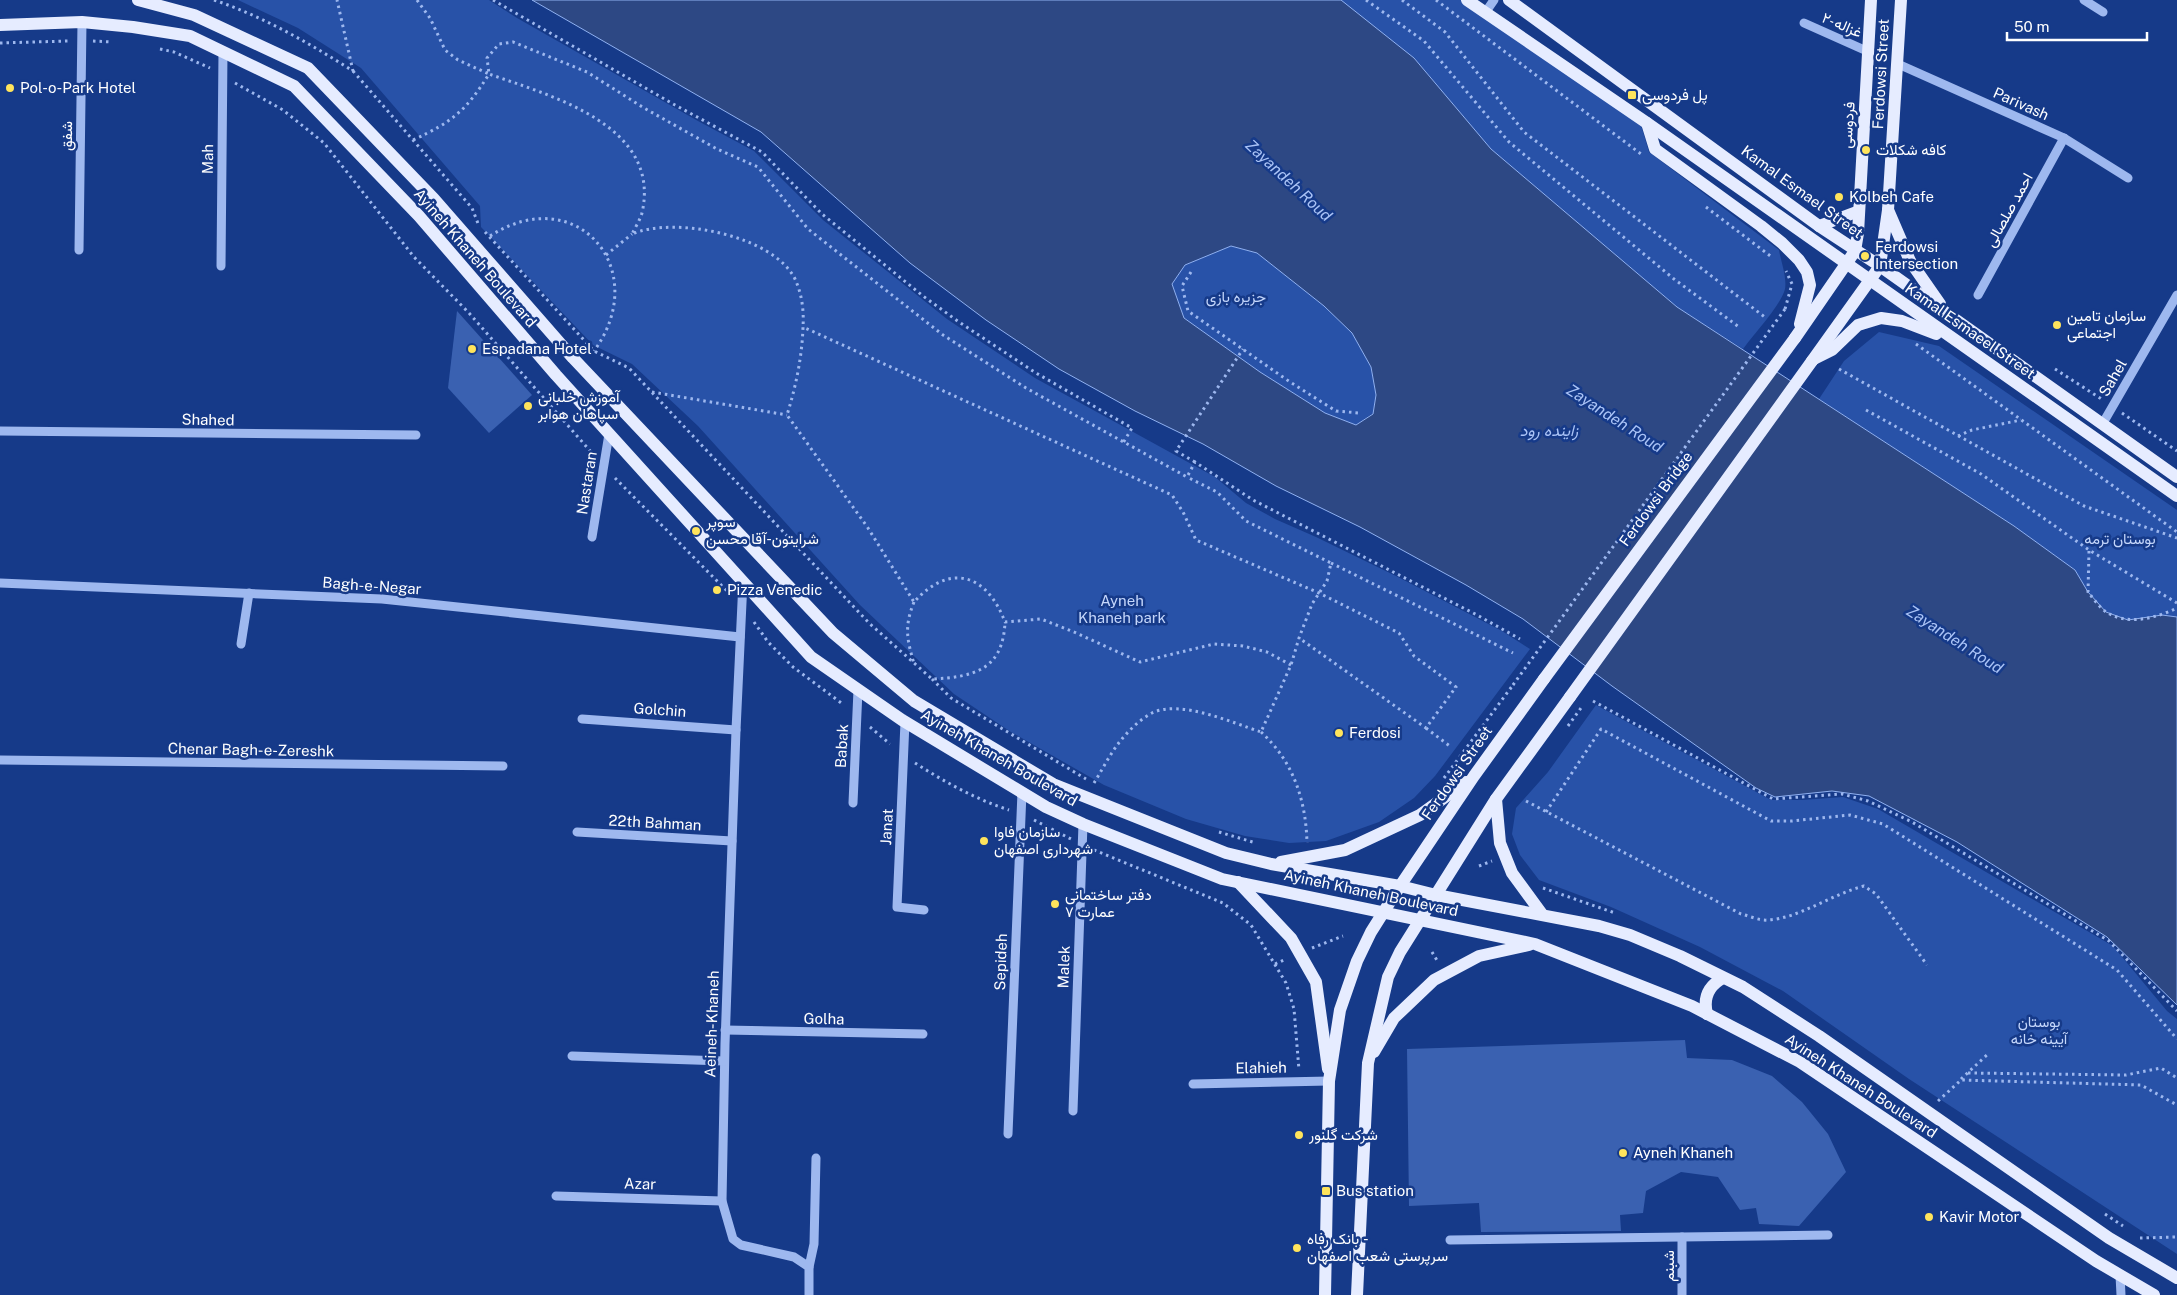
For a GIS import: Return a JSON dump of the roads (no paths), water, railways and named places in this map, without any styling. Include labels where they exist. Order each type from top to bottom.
[{"type":"main road","name":"Ayineh Khaneh Boulevard","points":[[138,0],[194,15],[308,68],[434,199],[573,358],[833,634],[914,701],[1052,784],[1226,853],[1271,864],[1400,886],[1436,895],[1600,926],[1630,935],[1680,956],[1743,987],[1819,1036],[2109,1238],[2177,1278]]},
{"type":"main road","points":[[1467,0],[1647,123],[1655,149],[1761,226],[1799,260],[1806,272],[1810,286],[1795,338]]},
{"type":"main road","name":"Kamal Esmael Street","points":[[1509,0],[1819,226],[1880,266],[2177,477]]},
{"type":"main road","name":"فردوسی","points":[[1855,251],[1871,0]]},
{"type":"main road","name":"Ferdowsi Street","points":[[1888,210],[1901,0]]},
{"type":"main road","name":"Ayineh Khaneh Boulevard","points":[[0,25],[82,22],[133,27],[190,36],[294,86],[419,216],[609,434],[811,657],[905,722],[1022,792],[1082,824],[1222,879],[1535,944],[1692,1006],[1800,1062],[2120,1275],[2154,1295]]},
{"type":"main road","name":"Kamal Esmaeel Street","points":[[1647,123],[1952,340],[2096,437],[2177,496]]},
{"type":"main road","points":[[1357,1295],[1368,1063],[1388,977],[1400,952],[1496,799],[1880,266],[1888,210]]},
{"type":"main road","points":[[1888,210],[1910,261],[1948,314]]},
{"type":"main road","points":[[1819,226],[1859,211]]},
{"type":"main road","points":[[1795,338],[1855,251]]},
{"type":"main road","points":[[1812,360],[1832,350],[1858,325],[1881,318],[1902,321],[1952,340]]},
{"type":"main road","name":"Ferdowsi Bridge","points":[[1544,679],[1795,338]]},
{"type":"main road","name":"Ferdowsi Street","points":[[1329,1080],[1340,1010],[1357,961],[1400,886],[1474,776],[1544,679]]},
{"type":"main road","points":[[1271,864],[1345,850],[1420,815],[1474,776]]},
{"type":"main road","points":[[1496,799],[1500,843],[1512,874],[1542,914]]},
{"type":"main road","points":[[1238,882],[1291,938],[1316,982],[1329,1080],[1324,1295]]},
{"type":"main road","points":[[1368,1063],[1394,1018],[1434,980],[1479,956],[1535,944]]},
{"type":"main road","points":[[1708,1014],[1706,1000],[1708,992],[1717,981],[1723,978]]},
{"type":"street","points":[[1485,13],[1494,0]]},
{"type":"street","points":[[2084,0],[2103,12]]},
{"type":"street","name":"شفق","points":[[79,250],[82,22]]},
{"type":"street","name":"۲-غزاله","points":[[1804,23],[1869,52]]},
{"type":"street","name":"Mah","points":[[221,266],[223,52]]},
{"type":"street","name":"Parivash","points":[[1898,64],[2064,138],[2128,178]]},
{"type":"street","name":"احمد صلصالی","points":[[1978,295],[2064,138]]},
{"type":"street","name":"Sahel","points":[[2104,424],[2177,295]]},
{"type":"street","name":"Shahed","points":[[0,431],[416,435]]},
{"type":"street","name":"Nastaran","points":[[592,537],[609,434]]},
{"type":"street","name":"Aeineh-Khaneh","points":[[743,581],[725,1030],[722,1201],[734,1239],[741,1245],[794,1257],[809,1267]]},
{"type":"street","name":"Bagh-e-Negar","points":[[0,583],[382,598],[740,637]]},
{"type":"street","points":[[241,644],[249,593]]},
{"type":"street","name":"Babak","points":[[853,803],[858,690]]},
{"type":"street","name":"Golchin","points":[[582,719],[736,730]]},
{"type":"street","name":"Janat","points":[[905,722],[897,907],[924,910]]},
{"type":"street","name":"Chenar Bagh-e-Zereshk","points":[[0,760],[502,766]]},
{"type":"street","name":"Sepideh","points":[[1008,1134],[1022,792]]},
{"type":"street","name":"Malek","points":[[1073,1111],[1082,824]]},
{"type":"street","name":"22th Bahman","points":[[577,832],[732,841]]},
{"type":"street","name":"Golha","points":[[725,1030],[923,1034]]},
{"type":"street","points":[[572,1056],[724,1061]]},
{"type":"street","name":"Elahieh","points":[[1193,1084],[1329,1080]]},
{"type":"street","points":[[809,1295],[809,1267],[814,1244],[816,1158]]},
{"type":"street","name":"Azar","points":[[556,1196],[722,1201]]},
{"type":"street","points":[[1450,1240],[1828,1235]]},
{"type":"street","name":"شبنم","points":[[1682,1236],[1682,1295]]},
{"type":"street","points":[[2120,1275],[2121,1295]]},
{"type":"water","name":"زاینده رود","points":[[532,0],[1341,0],[1414,58],[1491,149],[1677,307],[2014,526],[2075,570],[2088,592],[2106,612],[2128,620],[2162,615],[2177,617],[2177,1005],[2107,937],[1957,842],[1869,796],[1832,791],[1775,797],[1756,788],[1612,686],[1523,619],[1466,585],[1360,527],[1276,486],[1203,444],[1135,411],[1059,369],[986,320],[910,263],[761,132]],"holes":[[[1231,246],[1257,253],[1324,306],[1352,333],[1371,367],[1376,395],[1373,414],[1356,425],[1325,413],[1260,372],[1184,318],[1172,284],[1185,265]]]},
{"type":"place","name":"Pol-o-Park Hotel","points":[[10,88]]},
{"type":"place","name":"پل فردوسی","points":[[1632,95]]},
{"type":"place","name":"کافه شکلات","points":[[1866,150]]},
{"type":"place","name":"Kolbeh Cafe","points":[[1839,197]]},
{"type":"place","name":"Ferdowsi Intersection","points":[[1865,256]]},
{"type":"place","name":"سازمان تامین اجتماعی","points":[[2057,325]]},
{"type":"place","name":"Espadana Hotel","points":[[472,349]]},
{"type":"place","name":"آموزش خلبانی سپاهان هوابر","points":[[528,406]]},
{"type":"place","name":"سوپر شرایتون-آقا محسن","points":[[696,531]]},
{"type":"place","name":"Pizza Venedic","points":[[717,590]]},
{"type":"place","name":"Ferdosi","points":[[1339,733]]},
{"type":"place","name":"سازمان فاوا شهرداری اصفهان","points":[[984,841]]},
{"type":"place","name":"دفتر ساختمانی عمارت ۷","points":[[1055,904]]},
{"type":"place","name":"شرکت گلنور","points":[[1299,1135]]},
{"type":"place","name":"Ayneh Khaneh","points":[[1623,1153]]},
{"type":"place","name":"Bus station","points":[[1326,1191]]},
{"type":"place","name":"Kavir Motor","points":[[1929,1217]]},
{"type":"place","name":"بانک رفاه - سرپرستی شعب اصفهان","points":[[1297,1248]]},
{"type":"water label","name":"Zayandeh Roud","points":[[1289,180]]},
{"type":"water label","name":"Zayandeh Roud","points":[[1615,418]]},
{"type":"water label","name":"Zayandeh Roud","points":[[1955,639]]},
{"type":"park label","name":"جزیره بازی","points":[[1236,297]]},
{"type":"park label","name":"بوستان ترمه","points":[[2120,539]]},
{"type":"park label","name":"Ayneh Khaneh park","points":[[1122,610]]},
{"type":"park label","name":"بوستان آیینه خانه","points":[[2039,1030]]}]
